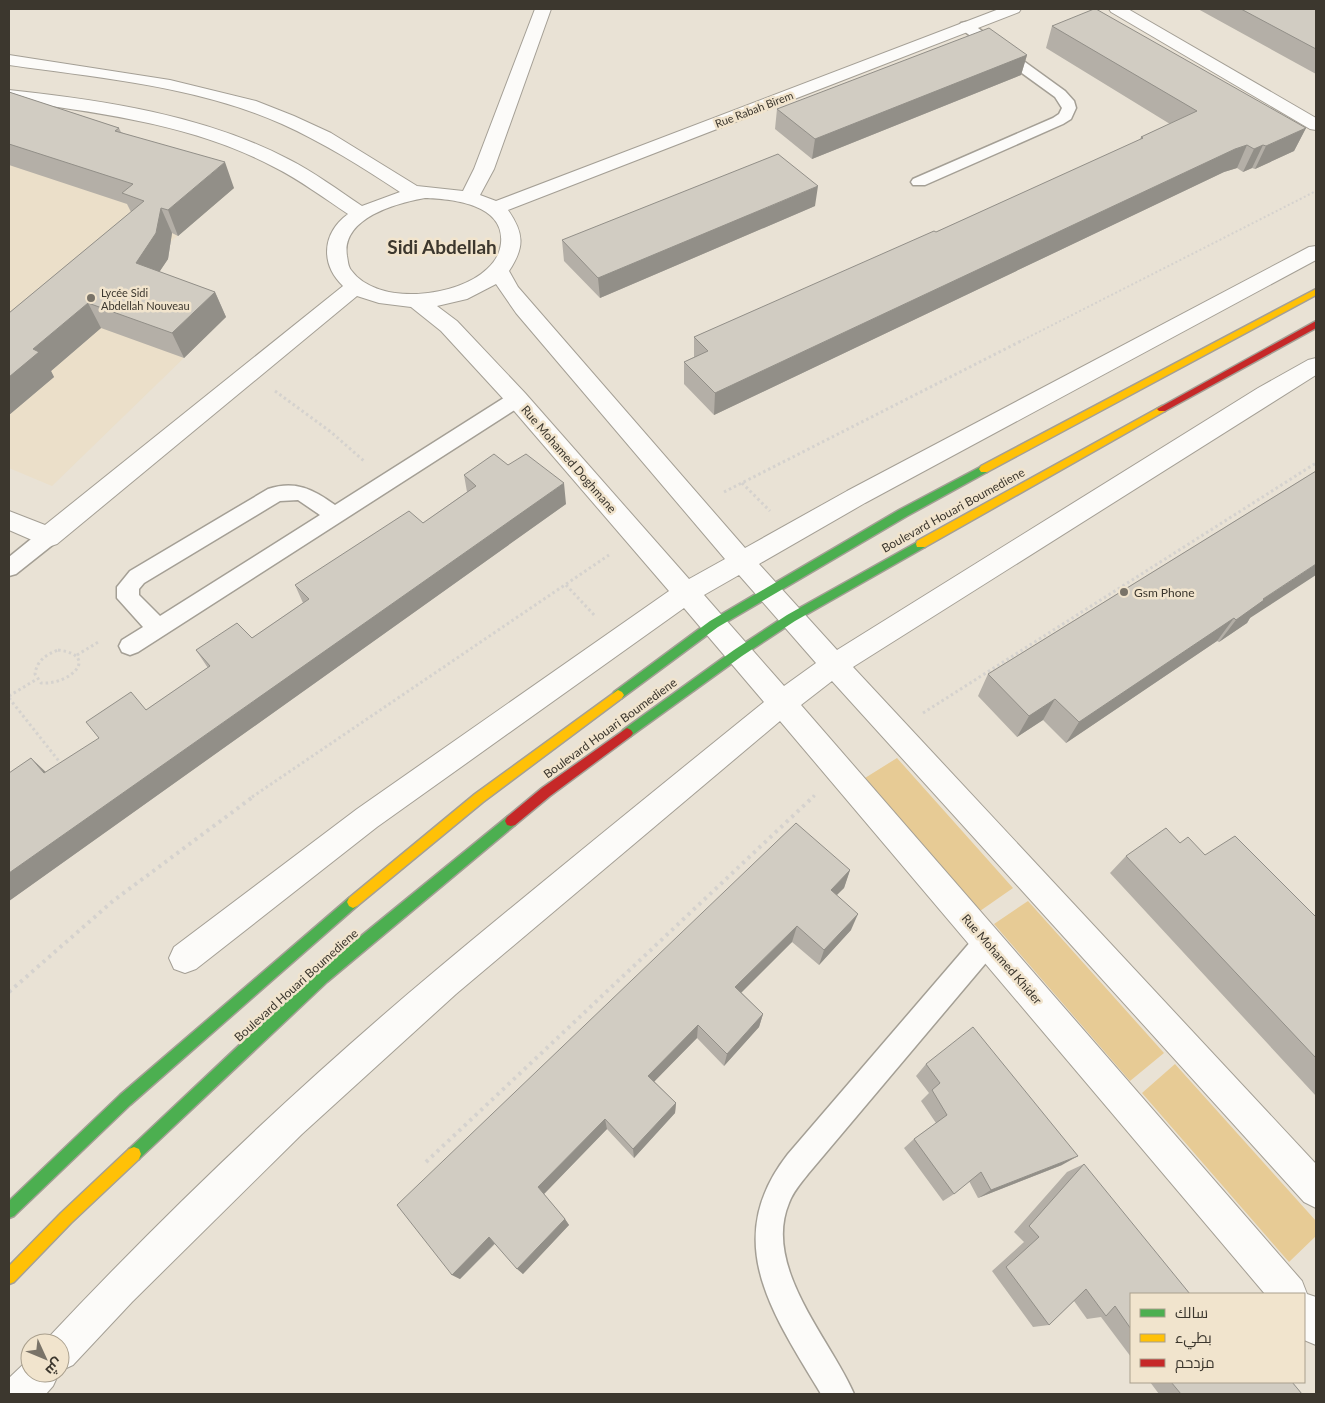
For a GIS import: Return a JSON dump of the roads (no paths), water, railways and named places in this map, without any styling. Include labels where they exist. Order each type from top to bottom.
[{"type":"main road","name":"Boulevard Houari Boumediene","points":[[9,1211],[125,1100],[319,929],[479,798],[714,624],[903,513],[1316,292]]},
{"type":"main road","name":"Boulevard Houari Boumediene","points":[[9,1277],[73,1211],[322,977],[546,792],[738,652],[791,618],[928,539],[1316,324]]},
{"type":"street","points":[[469,197],[484,169],[543,9]]},
{"type":"street","name":"Rue Rabah Birem","points":[[494,209],[1014,9]]},
{"type":"street","points":[[1117,9],[1316,125]]},
{"type":"street","points":[[9,60],[156,82],[219,96],[323,136],[412,191],[444,192],[469,197],[494,209],[505,220],[511,233],[511,246],[499,271],[478,285],[458,293],[417,301],[390,299],[372,294],[356,286],[341,271],[336,253],[338,240],[345,228],[360,213],[388,200],[425,192]]},
{"type":"street","points":[[9,95],[137,113],[220,137],[280,162],[360,213]]},
{"type":"street","points":[[185,958],[367,818],[686,593],[791,533],[1316,252]]},
{"type":"street","points":[[499,271],[510,290],[524,308],[694,508],[791,618],[1316,1190]]},
{"type":"street","points":[[9,520],[48,537],[356,286]]},
{"type":"street","name":"Rue Mohamed Doghmane","points":[[417,301],[449,326],[516,399],[714,624]]},
{"type":"street","points":[[70,1342],[141,1268],[290,1122],[349,1069],[445,983],[781,704],[834,665],[1266,394],[1316,365]]},
{"type":"street","name":"Rue Mohamed Khider","points":[[714,624],[1288,1293]]},
{"type":"street","points":[[1305,1312],[1316,1326]]},
{"type":"street","points":[[20,1394],[30,1383]]},
{"type":"lane","points":[[919,182],[1058,121],[1066,116],[1069,108],[1067,101],[1060,94],[966,26]]},
{"type":"lane","points":[[130,646],[516,399]]},
{"type":"lane","points":[[158,628],[128,598],[128,588],[136,577],[274,494],[291,490],[303,494],[335,515]]},
{"type":"lane","points":[[9,568],[48,537]]},
{"type":"lane","points":[[838,1394],[779,1288],[771,1261],[769,1233],[773,1207],[784,1183],[798,1164],[987,942]]},
{"type":"place","name":"Lycée Sidi Abdellah Nouveau","points":[[91,298]]},
{"type":"place","name":"Gsm Phone","points":[[1124,592]]},
{"type":"district","name":"Sidi Abdellah","points":[[442,246]]}]
